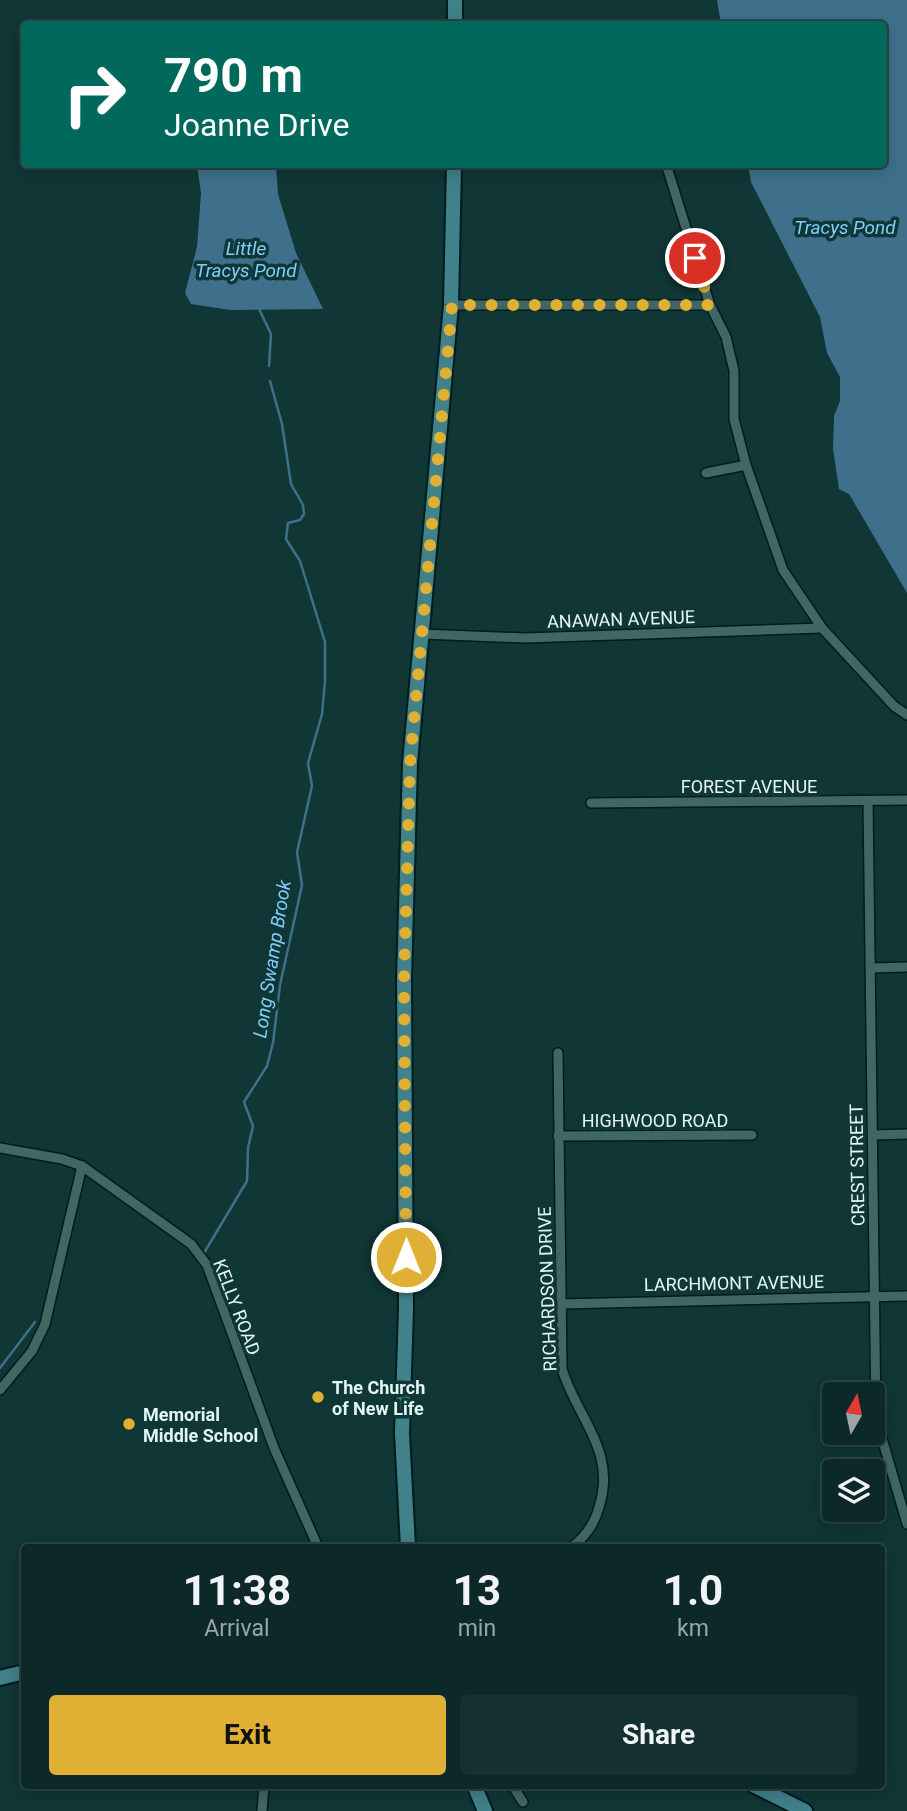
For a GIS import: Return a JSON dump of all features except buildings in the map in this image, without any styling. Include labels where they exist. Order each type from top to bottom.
[{"type":"main road","points":[[455,0],[455,21]]},
{"type":"main road","points":[[408,1544],[402,1433],[406,1309],[404,980],[410,763],[452,305],[454,168]]},
{"type":"main road","points":[[0,1678],[21,1673]]},
{"type":"main road","points":[[475,1789],[480,1808]]},
{"type":"main road","points":[[761,1789],[805,1811]]},
{"type":"street","points":[[667,168],[710,305],[726,337],[734,371],[734,418],[746,465],[783,570],[822,628],[894,706],[907,715]]},
{"type":"street","points":[[452,305],[710,305]]},
{"type":"street","points":[[706,473],[746,465]]},
{"type":"street","name":"ANAWAN AVENUE","points":[[422,635],[525,638],[822,628]]},
{"type":"street","name":"FOREST AVENUE","points":[[591,803],[907,800]]},
{"type":"street","name":"CREST STREET","points":[[868,801],[876,1418],[907,1524]]},
{"type":"street","points":[[871,968],[907,967]]},
{"type":"street","name":"RICHARDSON DRIVE","points":[[558,1054],[562,1369],[570,1396],[595,1439],[605,1468],[598,1511],[586,1534],[575,1544]]},
{"type":"street","points":[[873,1135],[907,1134]]},
{"type":"street","name":"HIGHWOOD ROAD","points":[[558,1136],[752,1135]]},
{"type":"street","name":"KELLY ROAD","points":[[0,1148],[62,1159],[82,1166],[191,1244],[207,1265],[274,1448],[317,1544]]},
{"type":"street","points":[[0,1390],[32,1351],[45,1324],[82,1166]]},
{"type":"street","name":"LARCHMONT AVENUE","points":[[561,1304],[907,1296]]},
{"type":"street","points":[[262,1811],[264,1789]]},
{"type":"street","points":[[515,1789],[523,1802]]},
{"type":"water","name":"Tracys Pond","points":[[717,0],[907,0],[907,593],[849,494],[839,489],[833,449],[834,416],[840,401],[840,377],[827,353],[820,317],[751,182],[749,168],[887,168],[887,21],[720,21]]},
{"type":"water","name":"Little Tracys Pond","points":[[197,168],[276,168],[278,194],[296,253],[323,309],[230,310],[191,304],[185,293],[197,247],[201,193]]},
{"type":"waterway","name":"Long Swamp Brook","points":[[259,309],[271,334],[269,366]]},
{"type":"waterway","name":"Long Swamp Brook","points":[[204,1253],[247,1181],[248,1148],[253,1126],[244,1102],[267,1066],[273,1043],[280,985],[302,885],[297,852],[312,786],[308,763],[322,714],[325,681],[325,642],[300,561],[286,539],[288,523],[300,520],[304,514],[303,505],[291,484],[282,424],[270,381]]},
{"type":"waterway","name":"Long Swamp Brook","points":[[0,1368],[35,1322]]},
{"type":"place","name":"The Church of New Life","points":[[318,1397]]},
{"type":"place","name":"Memorial Middle School","points":[[129,1424]]},
{"type":"route","points":[[406,1257],[404,980],[410,763],[452,305],[710,305],[695,258]]}]
